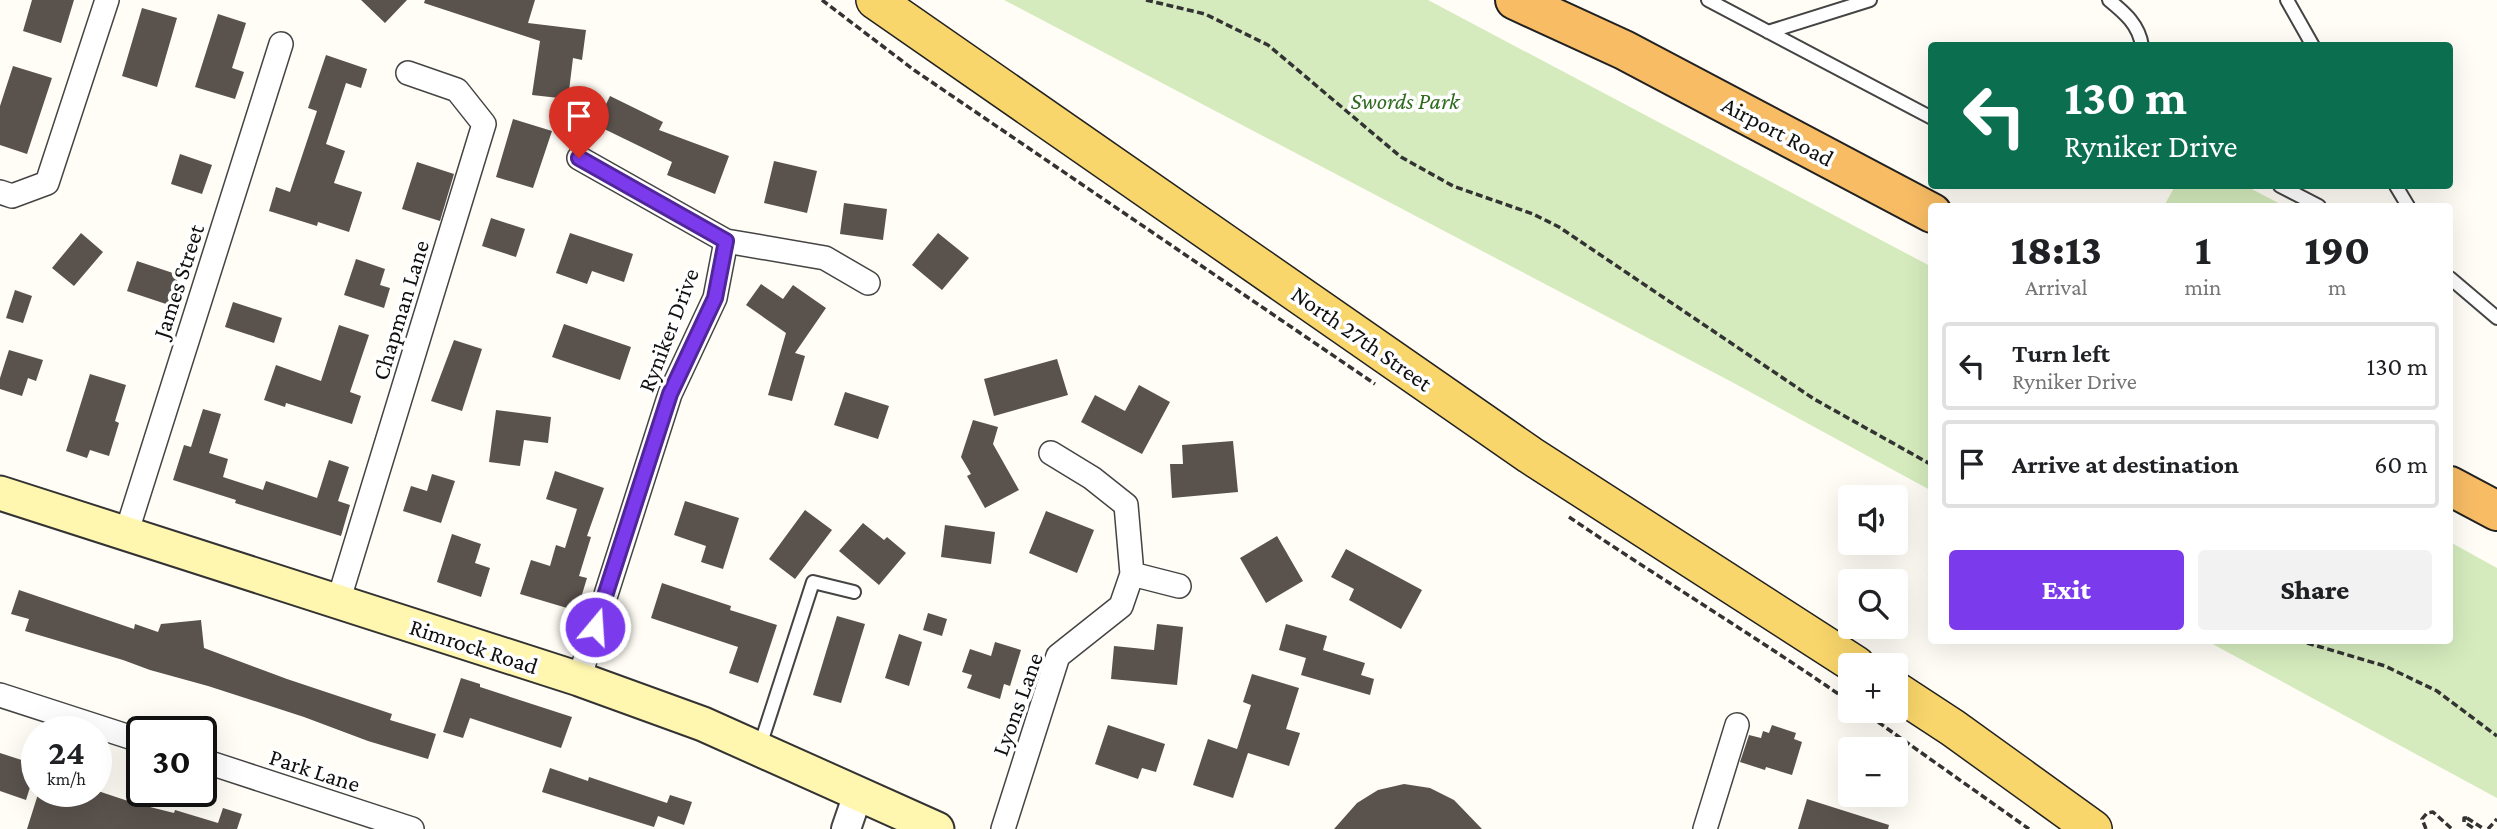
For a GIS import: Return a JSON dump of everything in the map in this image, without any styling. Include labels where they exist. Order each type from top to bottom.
[{"type":"highway","name":"Airport Road","points":[[1515,0],[1624,50],[1928,211]]},
{"type":"highway","name":"Airport Road","points":[[1543,0],[1624,50]]},
{"type":"highway","points":[[2453,488],[2497,511]]},
{"type":"main road","name":"North 27th Street","points":[[875,0],[1530,455],[1838,653]]},
{"type":"main road","name":"Rimrock Road","points":[[0,493],[579,679],[703,724],[937,829]]},
{"type":"main road","points":[[1908,699],[1953,727],[2094,829]]},
{"type":"main road","points":[[1953,727],[2059,829]]},
{"type":"street","points":[[0,192],[12,196],[47,183],[107,0]]},
{"type":"street","name":"James Street","points":[[126,534],[281,44]]},
{"type":"street","name":"Chapman Lane","points":[[338,602],[485,124],[457,90],[408,73]]},
{"type":"street","points":[[579,158],[726,241],[825,258],[868,283]]},
{"type":"street","name":"Ryniker Drive","points":[[579,679],[670,394],[715,298],[726,241]]},
{"type":"street","name":"Lyons Lane","points":[[1003,829],[1058,656],[1121,606],[1132,574],[1126,505],[1092,478],[1051,453]]},
{"type":"street","points":[[1132,574],[1179,586]]},
{"type":"street","points":[[0,695],[126,736]]},
{"type":"street","points":[[1704,829],[1737,725]]},
{"type":"street","name":"Park Lane","points":[[217,766],[412,829]]},
{"type":"street","points":[[846,829],[858,794]]},
{"type":"lane","points":[[1708,0],[1928,116]]},
{"type":"lane","points":[[1768,32],[1833,6],[1870,0]]},
{"type":"lane","points":[[2109,0],[2135,25],[2141,42]]},
{"type":"lane","points":[[2287,0],[2311,42]]},
{"type":"lane","points":[[2286,189],[2313,203]]},
{"type":"lane","points":[[2453,279],[2497,318]]},
{"type":"lane","points":[[759,749],[813,582],[854,592]]},
{"type":"path","points":[[1146,0],[1205,14],[1268,45],[1401,157],[1454,186],[1533,214],[1559,227],[1814,398],[1928,463]]},
{"type":"path","points":[[2311,644],[2385,666],[2437,691],[2497,736]]},
{"type":"path","points":[[1879,723],[2029,829]]},
{"type":"path","points":[[2426,829],[2422,819],[2427,813],[2432,813],[2452,829]]},
{"type":"path","points":[[2474,829],[2464,822],[2464,818],[2486,829],[2497,819]]},
{"type":"green space","name":"Swords Park","points":[[1004,0],[1428,0],[1928,265],[1928,489],[1730,381]]},
{"type":"green space","points":[[2173,189],[2252,189],[2278,203],[2166,203]]},
{"type":"green space","points":[[2453,544],[2497,568],[2497,798],[2213,644],[2453,644]]},
{"type":"building","points":[[32,0],[74,0],[61,43],[23,31]]},
{"type":"building","points":[[361,0],[407,0],[385,23]]},
{"type":"building","points":[[425,0],[535,0],[528,23],[586,30],[582,60],[573,58],[568,99],[532,95],[540,41],[424,3]]},
{"type":"building","points":[[142,8],[177,18],[157,87],[122,76]]},
{"type":"building","points":[[218,14],[246,23],[232,68],[244,72],[235,99],[195,87]]},
{"type":"building","points":[[326,55],[367,69],[361,88],[346,83],[326,144],[345,151],[334,183],[362,192],[349,232],[318,222],[317,226],[269,211],[276,187],[290,192],[317,111],[308,108]]},
{"type":"building","points":[[13,66],[52,78],[27,154],[0,145],[0,106]]},
{"type":"building","points":[[610,96],[663,122],[659,130],[729,156],[715,194],[667,175],[672,162],[596,125]]},
{"type":"building","points":[[513,119],[552,131],[533,188],[496,177]]},
{"type":"building","points":[[180,154],[212,165],[202,194],[171,184]]},
{"type":"building","points":[[774,161],[817,171],[807,213],[764,203]]},
{"type":"building","points":[[417,162],[454,174],[440,221],[402,209]]},
{"type":"building","points":[[844,203],[887,209],[883,240],[840,234]]},
{"type":"building","points":[[491,218],[525,229],[516,257],[482,246]]},
{"type":"building","points":[[81,233],[103,252],[74,286],[52,268]]},
{"type":"building","points":[[570,233],[633,254],[624,282],[592,271],[587,284],[556,273]]},
{"type":"building","points":[[938,233],[969,258],[942,290],[912,265]]},
{"type":"building","points":[[356,259],[385,269],[380,285],[390,288],[384,308],[344,295]]},
{"type":"building","points":[[137,261],[179,275],[169,305],[127,291]]},
{"type":"building","points":[[761,284],[783,299],[793,285],[826,308],[795,353],[805,356],[792,401],[768,395],[786,333],[746,305]]},
{"type":"building","points":[[15,290],[32,296],[23,323],[6,318]]},
{"type":"building","points":[[233,302],[282,318],[274,343],[225,327]]},
{"type":"building","points":[[564,324],[631,347],[620,380],[552,357]]},
{"type":"building","points":[[339,325],[369,335],[350,392],[361,396],[352,424],[286,403],[285,407],[264,400],[276,365],[321,381]]},
{"type":"building","points":[[454,340],[482,349],[462,411],[431,401]]},
{"type":"building","points":[[9,350],[43,360],[36,381],[28,378],[22,396],[0,389],[0,378]]},
{"type":"building","points":[[1057,359],[1068,395],[994,416],[984,379]]},
{"type":"building","points":[[90,374],[126,385],[115,421],[119,423],[109,456],[90,450],[87,458],[66,451]]},
{"type":"building","points":[[1139,385],[1170,402],[1142,454],[1081,422],[1095,395],[1125,411]]},
{"type":"building","points":[[845,392],[889,406],[878,439],[834,425]]},
{"type":"building","points":[[203,409],[221,414],[209,453],[228,459],[223,477],[263,490],[266,481],[317,498],[329,460],[349,467],[338,501],[350,505],[341,536],[235,503],[236,500],[173,480],[184,445],[191,447]]},
{"type":"building","points":[[496,410],[551,417],[548,443],[524,440],[520,466],[489,462]]},
{"type":"building","points":[[973,420],[998,427],[993,444],[1019,490],[985,508],[967,476],[971,474],[961,457]]},
{"type":"building","points":[[1233,441],[1238,492],[1172,498],[1170,464],[1183,464],[1182,445]]},
{"type":"building","points":[[555,471],[604,488],[587,536],[591,537],[579,576],[587,578],[577,611],[520,594],[531,560],[550,566],[556,545],[565,548],[577,509],[546,499]]},
{"type":"building","points":[[432,474],[455,481],[441,523],[403,511],[411,486],[427,491]]},
{"type":"building","points":[[685,501],[739,518],[723,569],[701,562],[706,546],[674,535]]},
{"type":"building","points":[[805,510],[832,530],[795,579],[769,559]]},
{"type":"building","points":[[1046,511],[1094,530],[1077,573],[1029,553]]},
{"type":"building","points":[[863,523],[884,540],[887,537],[906,553],[879,585],[839,551]]},
{"type":"building","points":[[945,525],[995,532],[991,564],[941,557]]},
{"type":"building","points":[[452,534],[481,544],[475,563],[490,568],[481,597],[437,582]]},
{"type":"building","points":[[1277,536],[1303,581],[1266,603],[1240,558]]},
{"type":"building","points":[[1346,549],[1422,590],[1401,629],[1349,600],[1354,589],[1331,577]]},
{"type":"building","points":[[662,583],[777,625],[758,683],[729,673],[738,647],[651,618]]},
{"type":"building","points":[[19,590],[134,629],[135,624],[158,632],[161,624],[201,620],[204,648],[392,714],[390,720],[436,734],[428,759],[208,686],[25,631],[29,619],[11,614]]},
{"type":"building","points":[[928,613],[947,619],[942,636],[923,630]]},
{"type":"building","points":[[837,616],[865,624],[841,703],[813,695]]},
{"type":"building","points":[[1157,624],[1183,627],[1177,685],[1111,679],[1114,646],[1154,650]]},
{"type":"building","points":[[1286,624],[1327,636],[1323,650],[1365,663],[1361,675],[1374,679],[1370,695],[1301,675],[1306,658],[1279,650]]},
{"type":"building","points":[[899,634],[922,642],[909,686],[885,678]]},
{"type":"building","points":[[995,642],[1021,650],[1010,686],[1004,684],[1000,699],[967,688],[972,675],[962,672],[970,649],[991,656]]},
{"type":"building","points":[[1252,674],[1299,688],[1286,729],[1300,733],[1289,766],[1248,753],[1233,798],[1193,785],[1208,739],[1237,749],[1251,705],[1243,702]]},
{"type":"building","points":[[461,678],[480,684],[480,687],[572,717],[561,748],[470,718],[463,738],[443,732]]},
{"type":"building","points":[[1108,725],[1165,744],[1156,772],[1142,768],[1138,779],[1095,764]]},
{"type":"building","points":[[1772,725],[1796,733],[1794,739],[1802,742],[1792,775],[1740,762],[1749,735],[1761,738],[1763,731],[1769,733]]},
{"type":"building","points":[[0,753],[21,760],[21,798],[0,791]]},
{"type":"building","points":[[550,768],[588,781],[589,777],[667,803],[670,795],[692,802],[684,825],[658,816],[654,827],[542,792]]},
{"type":"building","points":[[1404,784],[1430,788],[1454,800],[1482,829],[1334,829],[1357,803],[1378,790]]},
{"type":"building","points":[[112,796],[126,800],[126,807],[150,807],[174,813],[175,810],[218,823],[223,808],[242,814],[237,829],[27,829],[34,807],[112,807]]},
{"type":"building","points":[[1807,799],[1889,825],[1888,829],[1798,829]]},
{"type":"route","points":[[579,158],[726,241],[715,298],[670,394],[595,627]]}]
